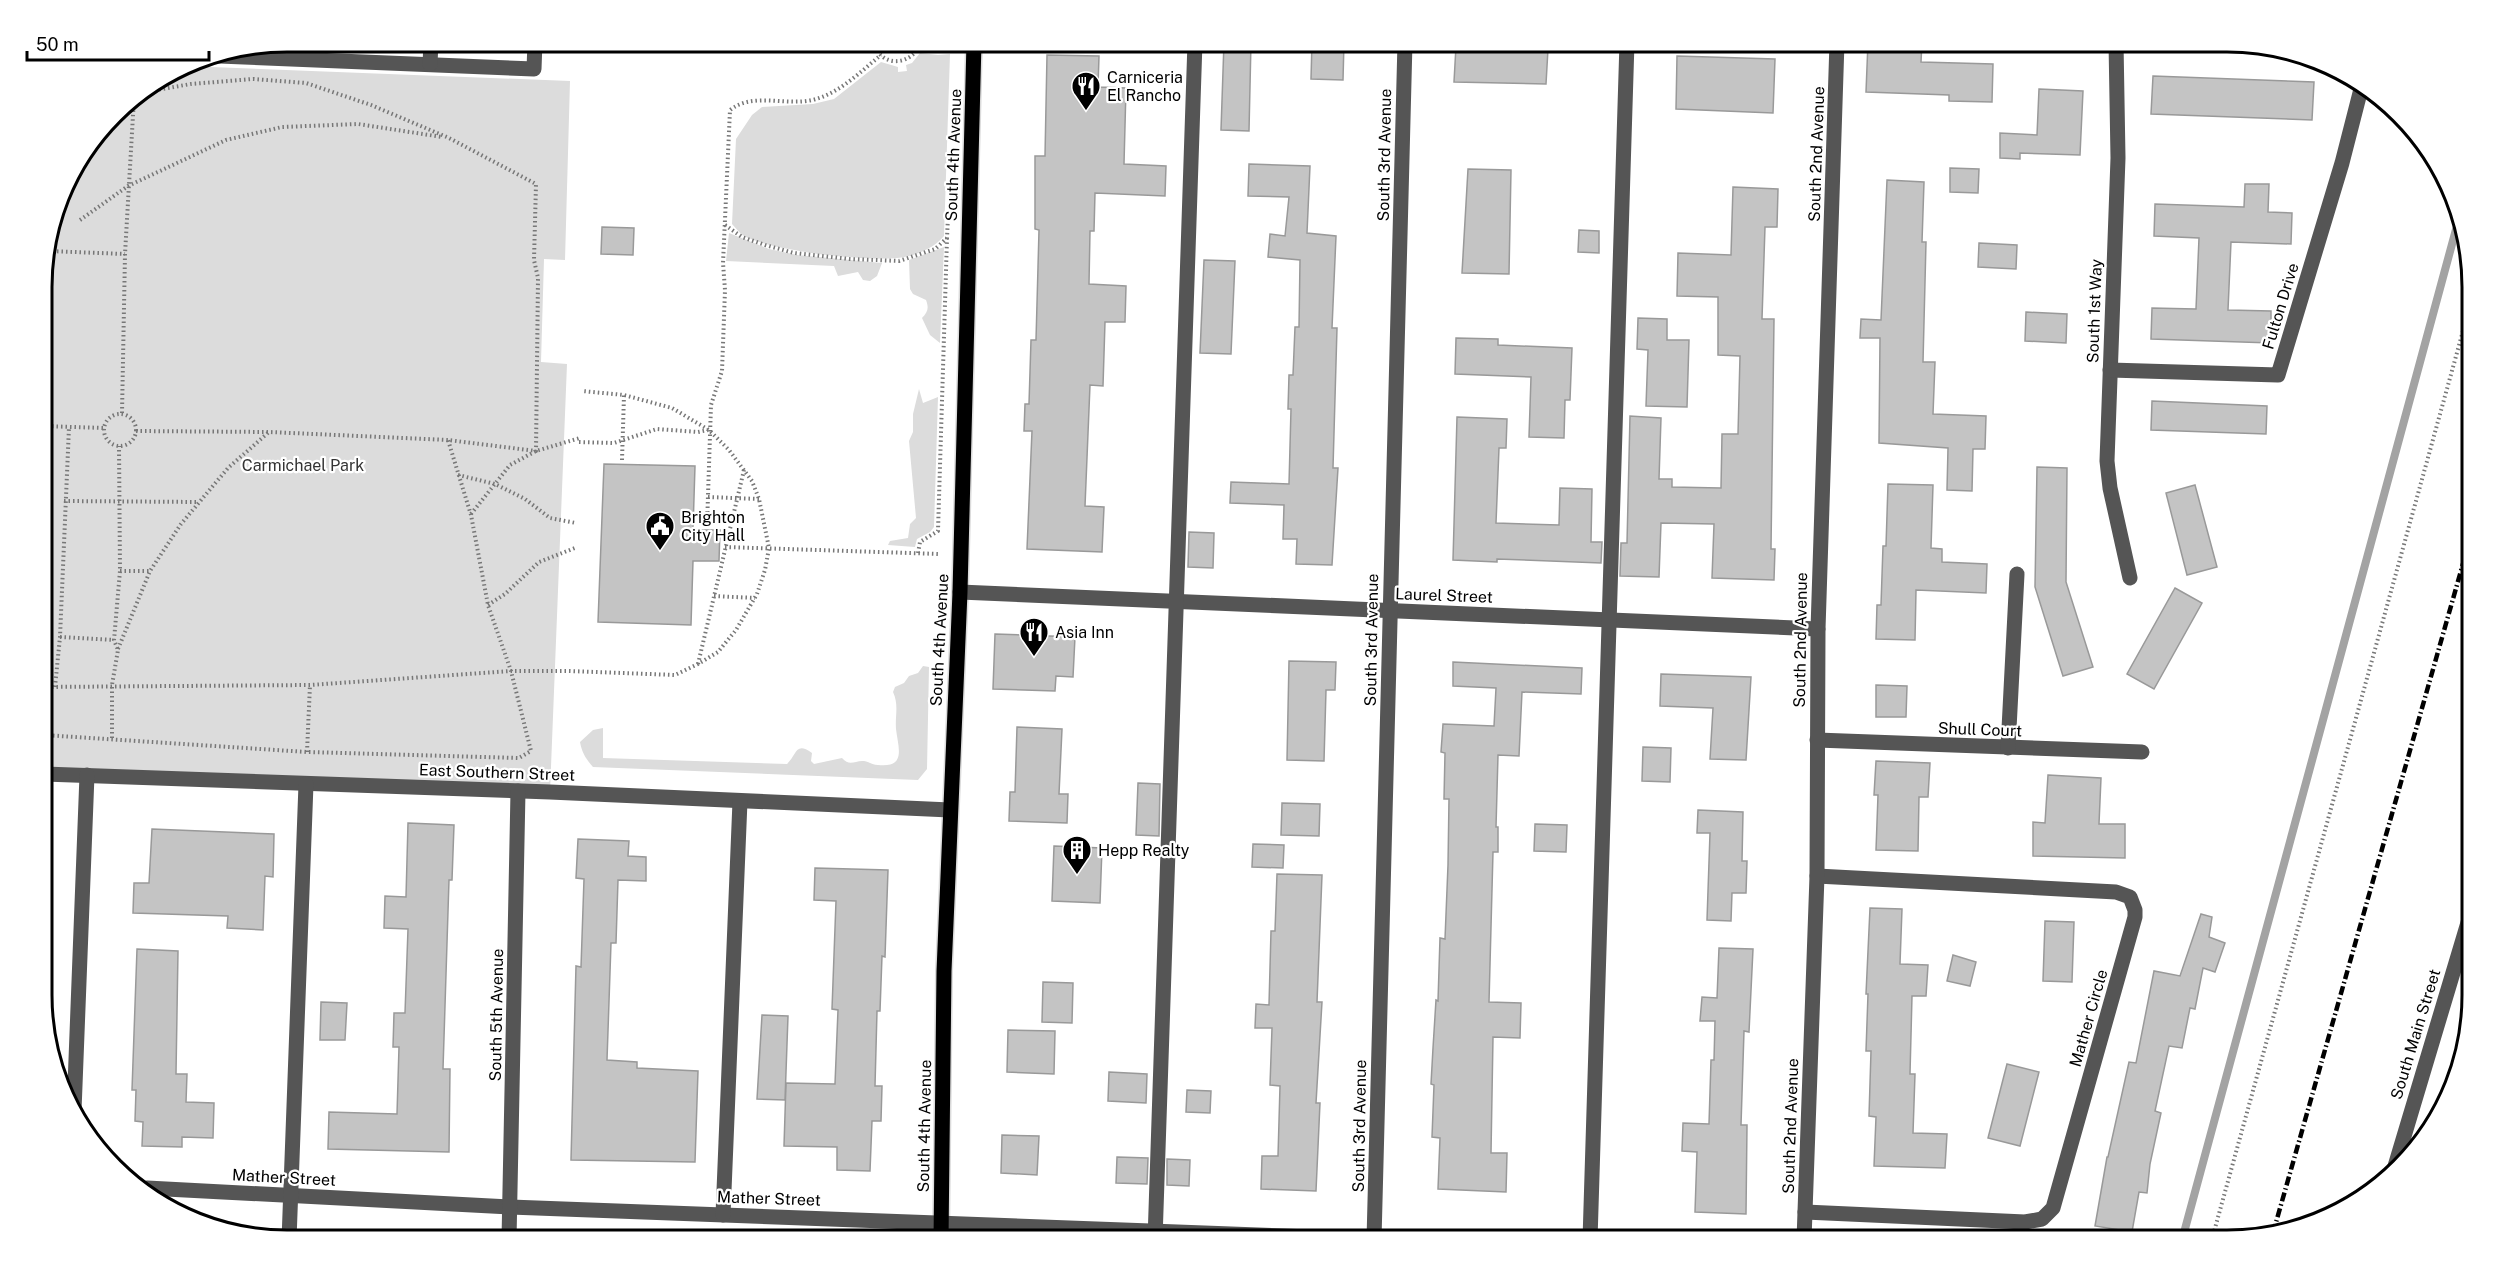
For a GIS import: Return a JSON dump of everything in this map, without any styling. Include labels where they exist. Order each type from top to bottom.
[{"type":"main road","name":"South 4th Avenue","points":[[941,1230],[944,971],[960,592],[974,52]]},
{"type":"street","points":[[430,64],[431,52]]},
{"type":"street","points":[[243,57],[534,69],[535,52]]},
{"type":"street","points":[[1155,1230],[1174,601],[1195,52]]},
{"type":"street","name":"South 3rd Avenue","points":[[1374,1230],[1405,52]]},
{"type":"street","points":[[1590,1230],[1627,52]]},
{"type":"street","name":"South 2nd Avenue","points":[[1804,1230],[1817,876],[1818,629],[1837,52]]},
{"type":"street","name":"South 1st Way","points":[[2116,52],[2118,158],[2107,461],[2110,488],[2130,578]]},
{"type":"street","name":"Fulton Drive","points":[[2110,370],[2278,375],[2342,164],[2360,93]]},
{"type":"street","points":[[2008,748],[2016,574]]},
{"type":"street","name":"Laurel Street","points":[[960,592],[1818,629]]},
{"type":"street","name":"Shull Court","points":[[1816,740],[2142,752]]},
{"type":"street","name":"East Southern Street","points":[[52,774],[518,790],[950,810]]},
{"type":"street","points":[[75,1093],[87,776]]},
{"type":"street","points":[[290,1230],[306,784]]},
{"type":"street","name":"South 5th Avenue","points":[[509,1230],[518,790]]},
{"type":"street","points":[[723,1215],[740,801]]},
{"type":"street","name":"Mather Circle","points":[[1805,1212],[2025,1222],[2042,1219],[2053,1208],[2135,917],[2130,897],[2116,892],[1817,876]]},
{"type":"street","name":"South Main Street","points":[[2398,1156],[2462,943]]},
{"type":"street","name":"Mather Street","points":[[155,1188],[510,1207],[941,1222],[1073,1230]]},
{"type":"path","points":[[879,52],[881,55],[899,62],[913,56],[916,52]]},
{"type":"path","points":[[952,60],[953,52]]},
{"type":"path","points":[[708,526],[711,405],[722,371],[725,290],[724,224],[730,110],[738,104],[751,101],[808,101],[823,97],[835,92],[881,55]]},
{"type":"path","points":[[162,89],[253,79],[306,83],[371,105],[448,138],[536,184],[534,260],[538,278],[536,451]]},
{"type":"path","points":[[122,414],[125,254],[133,111]]},
{"type":"path","points":[[80,220],[128,186],[226,140],[282,127],[358,124],[448,138]]},
{"type":"path","points":[[918,553],[920,543],[938,531],[948,214]]},
{"type":"path","points":[[724,224],[742,237],[765,246],[795,253],[850,259],[899,261],[935,249],[947,238]]},
{"type":"path","points":[[56,251],[125,254]]},
{"type":"path","points":[[2214,1230],[2462,335]]},
{"type":"path","points":[[69,427],[64,501],[60,637],[55,687],[310,685],[511,671],[569,670],[675,675],[718,652],[736,630],[755,598],[769,548],[759,499],[744,469],[709,430],[672,408],[624,395],[582,391]]},
{"type":"path","points":[[622,460],[624,395]]},
{"type":"path","points":[[122,414],[130,417],[135,423],[136,431],[127,444],[118,446],[105,437],[104,428],[106,420],[113,415],[122,414]]},
{"type":"path","points":[[52,426],[104,428]]},
{"type":"path","points":[[471,515],[510,465],[536,451],[580,440],[614,443],[657,429],[698,432],[709,430]]},
{"type":"path","points":[[136,431],[269,432],[448,440],[536,451]]},
{"type":"path","points":[[112,738],[112,685],[118,650],[150,571],[198,501],[228,468],[269,432]]},
{"type":"path","points":[[52,735],[307,752],[519,758],[531,751],[511,671],[488,605],[471,515],[448,440]]},
{"type":"path","points":[[118,446],[120,571],[114,640],[118,650]]},
{"type":"path","points":[[698,664],[744,469]]},
{"type":"path","points":[[458,475],[495,484],[525,499],[550,518],[576,523]]},
{"type":"path","points":[[708,497],[759,499]]},
{"type":"path","points":[[64,501],[198,501]]},
{"type":"path","points":[[725,547],[940,554]]},
{"type":"path","points":[[488,605],[505,594],[539,562],[575,548]]},
{"type":"path","points":[[120,571],[150,571]]},
{"type":"path","points":[[714,596],[755,598]]},
{"type":"path","points":[[60,637],[114,640]]},
{"type":"path","points":[[307,752],[310,685]]},
{"type":"green space","points":[[920,53],[950,54],[944,236],[926,250],[910,256],[869,258],[821,254],[773,246],[741,234],[732,224],[736,139],[752,115],[762,107],[813,104],[834,99],[881,62],[898,67],[898,72],[907,71],[906,65],[912,63]]},
{"type":"green space","name":"Carmichael Park","points":[[207,67],[570,81],[565,260],[544,259],[541,362],[567,364],[550,792],[52,773],[52,288],[57,242],[70,198],[92,157],[121,121],[170,84]]},
{"type":"green space","points":[[729,233],[769,249],[797,255],[882,263],[877,276],[870,281],[863,280],[858,272],[838,276],[834,266],[726,261]]},
{"type":"green space","points":[[944,247],[940,343],[930,335],[922,318],[927,310],[926,300],[913,294],[910,289],[909,260]]},
{"type":"green space","points":[[919,389],[923,403],[938,397],[934,527],[917,539],[915,547],[888,545],[890,541],[908,538],[910,524],[916,518],[909,441],[913,432],[913,414]]},
{"type":"green space","points":[[923,666],[929,667],[927,769],[918,780],[593,767],[585,756],[580,742],[593,730],[603,728],[603,758],[787,764],[802,748],[812,753],[811,761],[814,764],[842,758],[850,763],[864,761],[876,765],[887,765],[897,760],[899,755],[893,692],[895,687],[904,683],[909,676],[918,673]]},
{"type":"building","points":[[1224,52],[1251,52],[1249,131],[1221,130]]},
{"type":"building","points":[[1312,52],[1344,52],[1343,80],[1311,79]]},
{"type":"building","points":[[1456,52],[1548,52],[1546,84],[1454,82]]},
{"type":"building","points":[[1868,52],[1922,52],[1921,62],[1993,64],[1992,102],[1949,101],[1949,95],[1866,92]]},
{"type":"building","points":[[1047,55],[1099,56],[1098,87],[1126,88],[1124,164],[1166,166],[1165,196],[1095,193],[1094,231],[1090,231],[1089,284],[1126,286],[1125,322],[1105,322],[1103,386],[1090,385],[1085,506],[1104,507],[1102,552],[1027,549],[1032,431],[1024,431],[1025,404],[1029,404],[1031,340],[1036,340],[1039,230],[1035,229],[1035,156],[1045,156]]},
{"type":"building","points":[[1677,56],[1775,59],[1773,113],[1676,109]]},
{"type":"building","points":[[2153,76],[2314,82],[2312,120],[2151,114]]},
{"type":"building","points":[[2039,89],[2083,91],[2080,155],[2020,153],[2020,159],[2000,158],[2000,133],[2037,135]]},
{"type":"building","points":[[1249,164],[1310,166],[1307,233],[1336,236],[1332,328],[1337,328],[1333,468],[1338,468],[1332,565],[1296,564],[1297,539],[1283,539],[1284,505],[1230,503],[1231,482],[1289,484],[1291,409],[1288,409],[1289,375],[1293,375],[1295,327],[1299,327],[1300,260],[1268,257],[1270,234],[1285,236],[1289,197],[1248,196]]},
{"type":"building","points":[[1950,168],[1979,169],[1978,193],[1950,192]]},
{"type":"building","points":[[1468,169],[1511,170],[1509,274],[1462,273]]},
{"type":"building","points":[[1887,180],[1924,182],[1922,242],[1926,242],[1923,362],[1935,362],[1933,414],[1986,416],[1985,449],[1973,449],[1972,491],[1947,490],[1948,448],[1879,443],[1880,338],[1860,338],[1861,319],[1881,320]]},
{"type":"building","points":[[2245,184],[2269,184],[2268,212],[2292,213],[2291,244],[2231,242],[2228,310],[2271,311],[2271,343],[2151,339],[2152,308],[2196,309],[2199,238],[2154,236],[2155,204],[2244,207]]},
{"type":"building","points":[[1733,187],[1778,189],[1777,227],[1765,227],[1762,319],[1774,319],[1771,549],[1775,549],[1774,580],[1712,578],[1714,524],[1661,523],[1659,577],[1620,576],[1621,543],[1627,543],[1630,416],[1661,418],[1659,479],[1672,479],[1672,487],[1721,488],[1722,434],[1738,434],[1740,356],[1718,355],[1718,297],[1677,296],[1678,253],[1731,255]]},
{"type":"building","points":[[602,227],[634,228],[633,255],[601,254]]},
{"type":"building","points":[[1579,230],[1599,231],[1599,253],[1578,252]]},
{"type":"building","points":[[1979,243],[2017,245],[2016,269],[1978,267]]},
{"type":"building","points":[[1204,260],[1235,261],[1231,354],[1200,353]]},
{"type":"building","points":[[2026,312],[2067,314],[2066,343],[2025,341]]},
{"type":"building","points":[[1638,318],[1667,319],[1667,340],[1689,340],[1687,407],[1646,406],[1648,350],[1637,349]]},
{"type":"building","points":[[1456,338],[1498,339],[1498,345],[1572,348],[1570,400],[1565,400],[1564,438],[1529,437],[1531,377],[1455,374]]},
{"type":"building","points":[[2152,401],[2267,406],[2266,434],[2151,430]]},
{"type":"building","points":[[1457,417],[1507,419],[1506,448],[1499,448],[1496,523],[1559,525],[1560,488],[1592,489],[1591,542],[1602,542],[1601,563],[1497,559],[1497,562],[1453,560]]},
{"type":"building","name":"Brighton City Hall","points":[[604,464],[695,466],[693,530],[720,530],[719,561],[693,561],[691,625],[598,622]]},
{"type":"building","points":[[2037,467],[2067,468],[2066,582],[2093,667],[2063,676],[2035,587]]},
{"type":"building","points":[[1888,484],[1933,485],[1931,548],[1942,549],[1942,562],[1987,564],[1986,593],[1916,590],[1915,640],[1876,639],[1877,605],[1881,605],[1883,546],[1886,546]]},
{"type":"building","points":[[2195,485],[2217,567],[2187,575],[2166,493]]},
{"type":"building","points":[[1189,532],[1214,533],[1213,568],[1188,567]]},
{"type":"building","points":[[2175,588],[2202,603],[2154,689],[2127,674]]},
{"type":"building","name":"Asia Inn","points":[[995,634],[1075,637],[1073,677],[1056,676],[1055,691],[993,689]]},
{"type":"building","points":[[1289,661],[1336,662],[1335,690],[1326,690],[1324,761],[1287,760]]},
{"type":"building","points":[[1453,662],[1582,668],[1581,694],[1522,692],[1519,756],[1498,755],[1496,827],[1498,827],[1498,852],[1493,852],[1489,1002],[1521,1003],[1520,1038],[1493,1037],[1491,1153],[1507,1153],[1506,1192],[1438,1189],[1440,1138],[1432,1137],[1433,1048],[1436,1000],[1438,1001],[1440,938],[1445,939],[1448,865],[1449,799],[1444,799],[1445,753],[1441,752],[1443,724],[1494,726],[1496,688],[1453,686]]},
{"type":"building","points":[[1661,674],[1751,677],[1746,760],[1710,759],[1713,708],[1660,706]]},
{"type":"building","points":[[1876,685],[1907,686],[1906,717],[1876,717]]},
{"type":"building","points":[[1017,727],[1062,729],[1059,794],[1068,794],[1067,823],[1009,821],[1010,792],[1015,792]]},
{"type":"building","points":[[1643,747],[1671,748],[1670,782],[1642,781]]},
{"type":"building","points":[[1876,761],[1930,763],[1928,797],[1919,797],[1918,851],[1876,850],[1878,795],[1874,795]]},
{"type":"building","points":[[2048,775],[2101,778],[2099,824],[2125,824],[2125,858],[2033,856],[2033,822],[2045,823]]},
{"type":"building","points":[[1138,783],[1160,784],[1159,836],[1136,835]]},
{"type":"building","points":[[1282,803],[1320,804],[1319,836],[1281,835]]},
{"type":"building","points":[[1698,810],[1743,812],[1742,861],[1747,861],[1746,893],[1732,893],[1731,921],[1707,920],[1710,833],[1697,833]]},
{"type":"building","points":[[408,823],[454,825],[452,880],[449,880],[443,1069],[450,1069],[449,1152],[328,1149],[329,1112],[397,1114],[399,1047],[393,1047],[394,1013],[405,1013],[408,929],[384,928],[385,896],[406,897]]},
{"type":"building","points":[[1535,824],[1567,825],[1566,852],[1534,851]]},
{"type":"building","points":[[152,829],[274,834],[273,877],[265,876],[263,930],[227,928],[228,916],[133,913],[134,883],[149,883]]},
{"type":"building","points":[[578,839],[629,841],[628,856],[646,857],[646,881],[618,880],[616,943],[611,943],[607,1060],[637,1062],[637,1068],[698,1071],[695,1162],[571,1160],[576,966],[581,967],[584,879],[576,878]]},
{"type":"building","points":[[1253,844],[1284,845],[1283,868],[1252,867]]},
{"type":"building","name":"Hepp Realty","points":[[1054,846],[1102,848],[1100,903],[1052,901]]},
{"type":"building","points":[[815,868],[888,870],[885,957],[882,956],[880,1011],[877,1011],[875,1086],[882,1086],[881,1121],[872,1121],[870,1171],[837,1170],[837,1147],[784,1146],[786,1083],[835,1084],[838,1010],[832,1009],[836,901],[814,900]]},
{"type":"building","points":[[1277,874],[1322,875],[1317,1002],[1322,1002],[1316,1103],[1320,1103],[1316,1191],[1261,1189],[1262,1156],[1278,1156],[1280,1086],[1270,1085],[1272,1028],[1255,1028],[1256,1004],[1269,1005],[1271,931],[1275,931]]},
{"type":"building","points":[[1870,908],[1902,909],[1900,964],[1928,965],[1926,996],[1912,996],[1910,1074],[1915,1074],[1913,1133],[1947,1134],[1945,1168],[1874,1166],[1876,1117],[1869,1116],[1871,1051],[1866,1051]]},
{"type":"building","points":[[2201,914],[2212,917],[2209,937],[2225,943],[2215,972],[2203,968],[2195,1009],[2190,1008],[2182,1048],[2169,1046],[2155,1111],[2161,1113],[2150,1164],[2147,1193],[2139,1192],[2132,1230],[2095,1226],[2107,1157],[2129,1062],[2136,1063],[2154,971],[2180,976]]},
{"type":"building","points":[[2045,921],[2074,922],[2072,982],[2043,981]]},
{"type":"building","points":[[1719,948],[1753,949],[1749,1032],[1744,1031],[1741,1125],[1747,1125],[1746,1214],[1695,1212],[1697,1152],[1682,1151],[1683,1123],[1709,1124],[1715,1021],[1700,1021],[1702,997],[1717,998]]},
{"type":"building","points":[[137,949],[178,951],[176,1074],[187,1074],[186,1102],[214,1103],[213,1138],[182,1137],[182,1147],[142,1146],[143,1122],[135,1121],[136,1090],[132,1090]]},
{"type":"building","points":[[1953,955],[1976,962],[1970,986],[1947,981]]},
{"type":"building","points":[[1043,982],[1073,983],[1072,1023],[1042,1022]]},
{"type":"building","points":[[321,1002],[347,1003],[345,1040],[320,1040]]},
{"type":"building","points":[[762,1015],[788,1016],[785,1100],[757,1099]]},
{"type":"building","points":[[1008,1030],[1055,1031],[1054,1074],[1007,1072]]},
{"type":"building","points":[[2007,1064],[2039,1072],[2020,1146],[1988,1138]]},
{"type":"building","points":[[1109,1072],[1147,1074],[1146,1103],[1108,1101]]},
{"type":"building","points":[[1187,1090],[1211,1091],[1210,1113],[1186,1112]]},
{"type":"building","points":[[1002,1135],[1039,1136],[1037,1175],[1001,1173]]},
{"type":"building","points":[[1117,1157],[1148,1158],[1147,1184],[1116,1183]]},
{"type":"building","points":[[1167,1159],[1190,1160],[1189,1186],[1167,1185]]},
{"type":"waterway","points":[[2185,1230],[2455,232]]},
{"type":"railway","points":[[2275,1224],[2462,567]]},
{"type":"place","name":"Carniceria El Rancho","points":[[1086,112]]},
{"type":"place","name":"Brighton City Hall","points":[[660,552]]},
{"type":"place","name":"Asia Inn","points":[[1034,658]]},
{"type":"place","name":"Hepp Realty","points":[[1077,876]]}]
